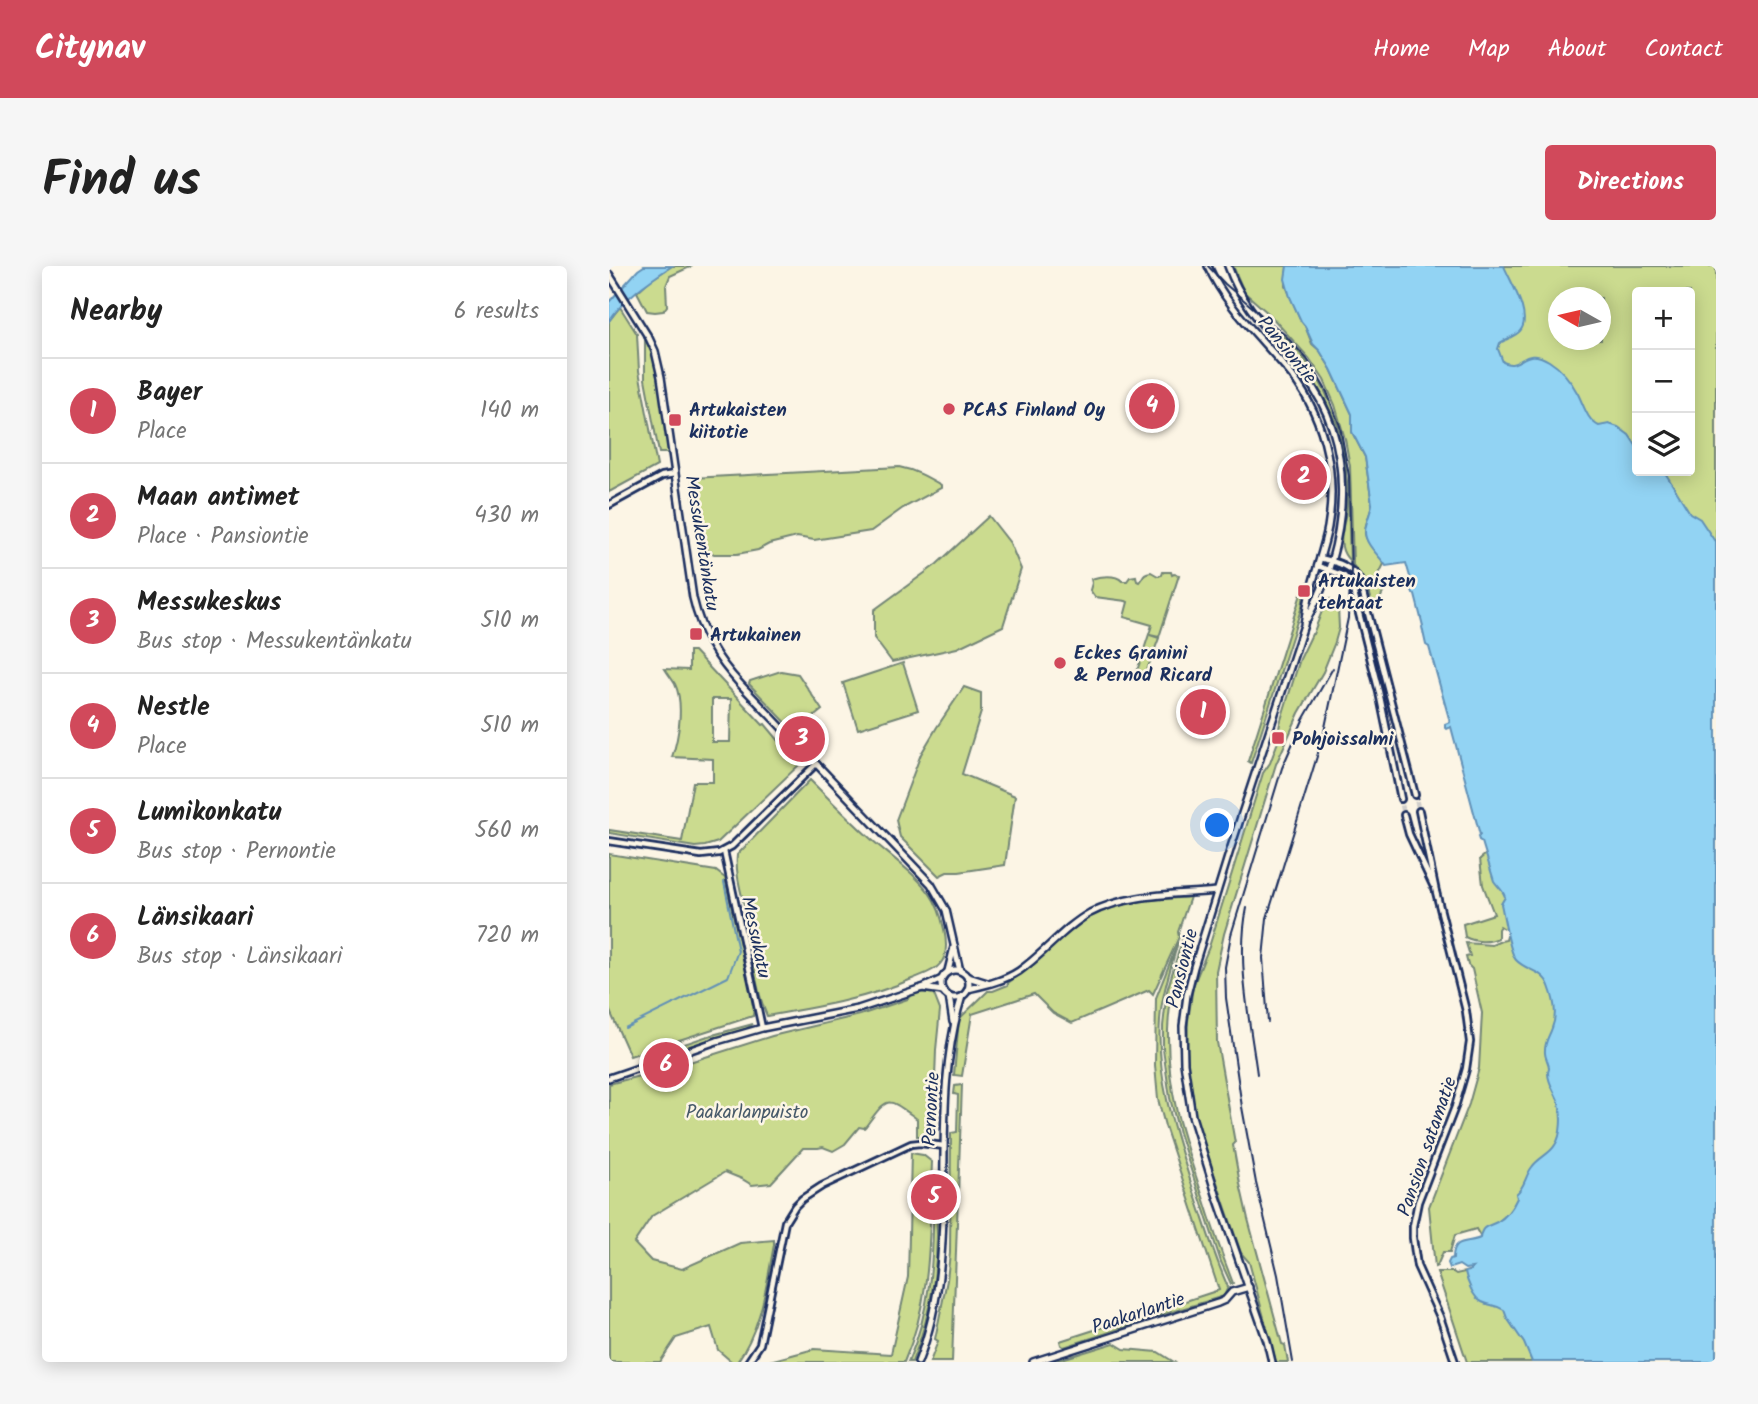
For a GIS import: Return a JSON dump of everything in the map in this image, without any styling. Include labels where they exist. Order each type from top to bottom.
[{"type":"street","name":"Pansiontie","points":[[1208,266],[1222,292],[1300,387],[1316,416],[1327,452],[1331,487],[1329,520],[1304,625],[1217,891],[1187,995],[1184,1026],[1188,1099],[1272,1362]]},
{"type":"street","name":"Pansiontie","points":[[1227,266],[1252,314],[1311,384],[1331,423],[1340,459],[1340,523],[1329,570],[1304,625]]},
{"type":"street","name":"Messukentänkatu","points":[[609,274],[635,313],[658,361],[693,598],[704,633],[715,654],[731,675],[931,884],[946,910],[960,971]]},
{"type":"street","points":[[609,505],[662,476],[675,474]]},
{"type":"street","points":[[1320,558],[1351,570],[1358,576],[1415,795]]},
{"type":"street","points":[[1318,566],[1348,580],[1355,592],[1401,799]]},
{"type":"street","points":[[609,841],[702,855],[724,852],[816,764]]},
{"type":"street","name":"Pansion satamatie","points":[[1419,811],[1466,1011],[1469,1042],[1467,1069],[1418,1202],[1413,1238],[1417,1266],[1440,1317],[1455,1362]]},
{"type":"street","name":"Pansion satamatie","points":[[1405,815],[1409,834],[1437,892]]},
{"type":"street","name":"Messukatu","points":[[724,852],[762,1028]]},
{"type":"street","points":[[922,988],[954,998],[961,996],[968,989],[1000,981],[1018,971],[1072,925],[1104,907],[1136,898],[1217,891]]},
{"type":"street","name":"Messukentänkatu","points":[[948,972],[954,947]]},
{"type":"street","points":[[609,1078],[705,1044],[762,1028],[858,1009],[922,988],[954,970],[987,983]]},
{"type":"street","points":[[968,977],[968,989]]},
{"type":"street","points":[[942,979],[941,984],[946,994]]},
{"type":"street","name":"Pernontie","points":[[946,994],[953,1022]]},
{"type":"street","name":"Pernontie","points":[[918,1362],[939,1290],[946,1078],[953,1022],[961,996]]},
{"type":"street","points":[[748,1362],[760,1344],[783,1228],[795,1206],[823,1186],[903,1147],[916,1143],[944,1146]]},
{"type":"street","name":"Paakarlantie","points":[[1033,1362],[1218,1303],[1226,1300],[1232,1292],[1248,1287]]},
{"type":"green space","points":[[672,266],[692,266],[670,276],[666,286],[667,306],[663,311],[647,311],[637,292]]},
{"type":"green space","points":[[1233,266],[1287,266],[1286,286],[1301,321],[1312,344],[1320,351],[1331,369],[1352,414],[1352,432],[1365,457],[1372,504],[1365,534],[1384,564],[1379,574],[1384,591],[1380,599],[1372,604],[1364,579],[1353,565],[1350,466],[1335,405],[1324,380],[1309,358],[1269,314],[1244,292]]},
{"type":"green space","points":[[1465,266],[1716,266],[1716,593],[1531,414],[1474,323]]},
{"type":"green space","points":[[620,307],[637,334],[639,371],[657,466],[609,492],[609,321]]},
{"type":"green space","points":[[1258,314],[1298,351],[1316,375],[1329,400],[1344,451],[1347,477],[1350,561],[1341,543],[1346,510],[1345,469],[1340,439],[1331,412],[1304,367]]},
{"type":"green space","points":[[645,336],[659,379],[670,453],[659,453],[645,379]]},
{"type":"green space","points":[[899,467],[926,477],[941,485],[941,488],[903,508],[871,531],[814,540],[797,537],[737,554],[714,554],[704,548],[697,537],[692,478]]},
{"type":"green space","points":[[989,516],[1010,543],[1021,569],[1003,626],[957,648],[892,662],[874,638],[874,610],[937,564]]},
{"type":"green space","points":[[1151,572],[1158,576],[1163,572],[1179,575],[1159,637],[1150,635],[1159,638],[1147,670],[1143,673],[1137,669],[1152,625],[1124,617],[1128,602],[1095,597],[1090,590],[1091,579],[1094,578],[1112,576],[1127,581],[1136,576],[1139,582],[1145,574]]},
{"type":"green space","points":[[1301,594],[1304,595],[1302,606],[1251,763],[1248,761]]},
{"type":"green space","points":[[1330,599],[1338,607],[1339,628],[1335,642],[1323,672],[1299,713],[1276,764],[1224,934],[1216,971],[1217,1042],[1240,1184],[1288,1362],[1276,1362],[1249,1262],[1241,1253],[1196,1120],[1189,1080],[1188,1021],[1193,986],[1209,947],[1263,773],[1270,763],[1280,736],[1280,723],[1300,659],[1326,601]]},
{"type":"green space","points":[[689,651],[694,651],[763,725],[765,724],[799,765],[718,842],[695,847],[609,833],[609,830],[682,841],[693,782],[713,782],[713,759],[672,757],[680,710],[678,692],[665,669],[689,670]],"holes":[[[712,699],[731,699],[730,742],[712,742]]]},
{"type":"green space","points":[[903,663],[918,710],[858,729],[843,683]]},
{"type":"green space","points":[[781,671],[798,674],[822,710],[795,732],[749,684],[750,681]]},
{"type":"green space","points":[[964,687],[981,693],[981,712],[962,774],[1015,796],[1005,865],[947,872],[939,876],[900,837],[896,820],[921,754]]},
{"type":"green space","points":[[810,780],[924,887],[934,900],[941,919],[946,949],[944,958],[934,969],[895,986],[841,1002],[767,1016],[756,978],[738,877],[737,855]]},
{"type":"green space","points":[[609,854],[716,871],[725,878],[754,1006],[753,1016],[630,1056],[609,1009]]},
{"type":"green space","points":[[1486,854],[1505,875],[1508,931],[1500,926],[1498,938],[1482,941],[1465,937],[1463,924],[1494,914],[1483,885],[1480,859]]},
{"type":"green space","points":[[1190,897],[1178,932],[1179,937],[1153,994],[1149,990],[1072,1023],[1053,1013],[1034,994],[972,1014],[962,1076],[954,1075],[959,1019],[988,991],[1008,985],[1066,933],[1091,916],[1114,906]]},
{"type":"green space","points":[[1507,936],[1563,988],[1572,1116],[1533,1190],[1481,1238],[1476,1229],[1455,1235],[1450,1252],[1443,1252],[1435,1267],[1429,1207],[1469,1104],[1479,1068],[1482,1013],[1472,969],[1466,957],[1470,956],[1466,943],[1492,945],[1506,940]]},
{"type":"green space","points":[[1183,937],[1169,1018],[1170,1075],[1183,1135],[1233,1283],[1231,1284],[1221,1262],[1179,1133],[1170,1098],[1163,1049],[1167,991]]},
{"type":"green space","points":[[1178,942],[1160,1020],[1164,1086],[1181,1150],[1228,1287],[1224,1296],[1155,1317],[1152,1312],[1219,1290],[1158,1099],[1155,1065],[1156,998]]},
{"type":"green space","name":"Paakarlanpuisto","points":[[933,992],[940,1010],[933,1134],[917,1136],[917,1119],[894,1103],[884,1104],[864,1128],[859,1127],[845,1144],[833,1151],[823,1147],[803,1148],[771,1183],[752,1185],[725,1172],[652,1216],[634,1243],[651,1261],[682,1269],[740,1243],[774,1240],[758,1320],[737,1362],[732,1362],[718,1350],[711,1327],[676,1338],[660,1362],[609,1362],[609,1084],[772,1036],[860,1015],[919,993]]},
{"type":"green space","points":[[753,1024],[746,1029],[638,1062],[640,1059],[705,1037]]},
{"type":"green space","points":[[962,1085],[952,1362],[930,1362],[938,1341],[935,1339],[947,1280],[950,1253],[951,1133],[957,1132],[958,1095],[954,1094],[955,1086]]},
{"type":"green space","points":[[911,1153],[923,1155],[932,1162],[925,1288],[904,1362],[766,1362],[814,1349],[891,1354],[908,1277]]},
{"type":"green space","points":[[933,1199],[937,1219],[934,1282],[919,1343],[912,1362],[908,1362],[926,1302],[933,1241]]},
{"type":"green space","points":[[1469,1271],[1494,1289],[1540,1362],[1467,1362],[1437,1272],[1456,1274]]},
{"type":"green space","points":[[1144,1314],[1144,1321],[1064,1347],[1061,1345],[1060,1341]]},
{"type":"green space","points":[[1114,1343],[1124,1349],[1158,1352],[1174,1362],[1052,1362]]},
{"type":"water","points":[[644,266],[672,266],[629,297],[609,321],[609,302]]},
{"type":"water","points":[[1287,266],[1504,266],[1524,317],[1520,331],[1500,343],[1498,349],[1503,362],[1514,363],[1533,356],[1549,361],[1558,368],[1572,384],[1591,420],[1599,426],[1609,424],[1618,427],[1629,435],[1632,440],[1632,476],[1667,476],[1690,513],[1700,519],[1716,543],[1716,1362],[1532,1362],[1504,1310],[1482,1302],[1473,1293],[1465,1272],[1472,1268],[1465,1269],[1459,1265],[1450,1268],[1448,1263],[1458,1244],[1480,1238],[1484,1229],[1506,1215],[1532,1167],[1557,1141],[1561,1125],[1560,1108],[1549,1081],[1549,1066],[1545,1055],[1546,1043],[1554,1023],[1555,1007],[1551,991],[1543,977],[1520,964],[1511,950],[1501,904],[1505,897],[1494,881],[1478,837],[1480,835],[1451,727],[1445,728],[1445,724],[1450,722],[1429,647],[1426,645],[1406,563],[1386,566],[1367,541],[1365,529],[1372,504],[1365,457],[1352,432],[1352,414],[1331,369],[1301,321],[1285,279]]},
{"type":"waterway","points":[[625,1028],[728,977],[738,951],[724,882]]},
{"type":"tunnel","points":[[1415,795],[1419,811]]},
{"type":"tunnel","points":[[1401,799],[1404,815]]},
{"type":"railway","points":[[1208,266],[1285,335],[1307,359],[1327,392],[1340,426],[1349,476],[1351,570],[1348,618],[1323,737],[1267,918],[1263,958],[1268,1022]]},
{"type":"railway","points":[[1293,1362],[1278,1275],[1256,1183],[1242,1107],[1226,998],[1225,967],[1231,935],[1282,768],[1303,720],[1333,668]]},
{"type":"railway","points":[[1247,908],[1243,969],[1257,1074]]},
{"type":"place","name":"Nestle","points":[[1152,406]]},
{"type":"place","name":"PCAS Finland Oy","points":[[949,409]]},
{"type":"place","name":"Artukaisten kiitotie","points":[[675,420]]},
{"type":"place","name":"Maan antimet","points":[[1304,477]]},
{"type":"place","name":"Artukaisten tehtaat","points":[[1304,591]]},
{"type":"place","name":"Artukainen","points":[[696,634]]},
{"type":"place","name":"Eckes Granini & Pernod Ricard","points":[[1060,663]]},
{"type":"place","name":"Bayer","points":[[1203,712]]},
{"type":"place","name":"Pohjoissalmi","points":[[1278,738]]},
{"type":"place","name":"Messukeskus","points":[[802,739]]},
{"type":"place","name":"Länsikaari","points":[[666,1065]]},
{"type":"place","name":"Lumikonkatu","points":[[934,1197]]}]
